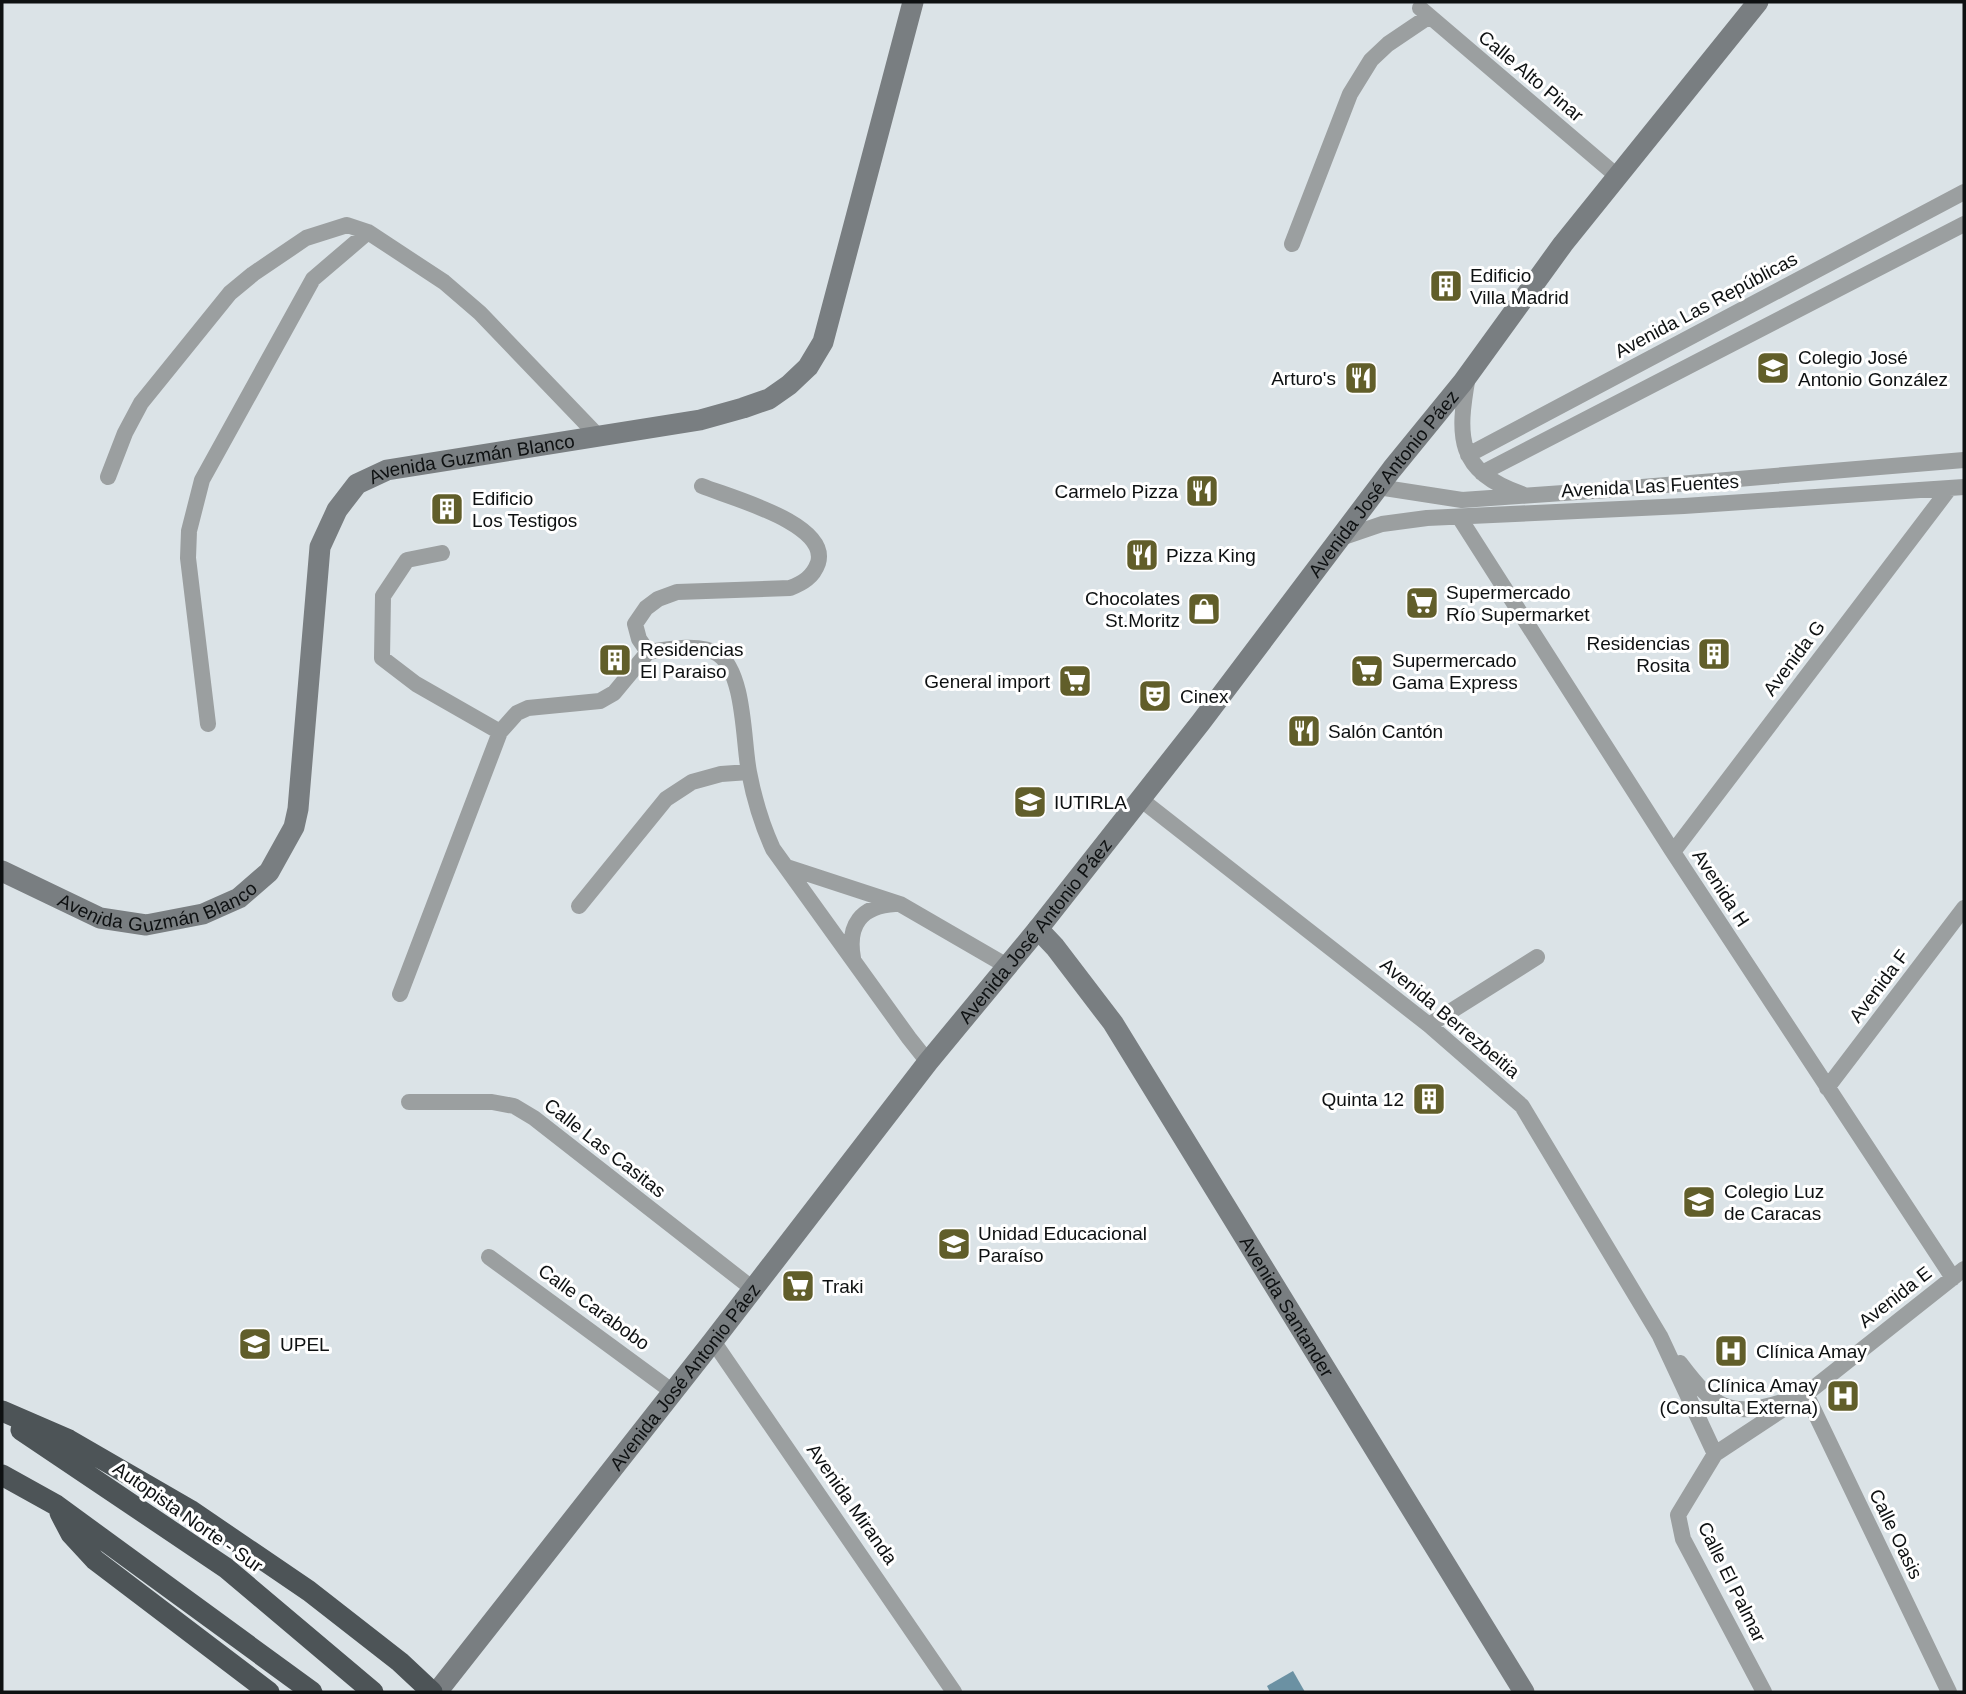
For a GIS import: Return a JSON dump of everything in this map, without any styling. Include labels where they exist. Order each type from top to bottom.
[{"type":"highway","points":[[2,1411],[69,1440],[190,1510],[309,1591],[434,1692]]},
{"type":"highway","name":"Autopista Norte - Sur","points":[[2,1417],[226,1567],[373,1692]]},
{"type":"highway","points":[[2,1475],[56,1505],[312,1692]]},
{"type":"highway","points":[[56,1505],[71,1534],[95,1560],[269,1692]]},
{"type":"street","name":"Avenida Guzmán Blanco","points":[[2,871],[100,918],[146,925],[203,914],[239,898],[269,872],[294,827],[302,780],[320,547],[337,510],[357,484],[387,470],[700,420],[769,399],[808,367],[823,342],[913,2]]},
{"type":"street","name":"Avenida José Antonio Páez","points":[[434,1692],[713,1341],[928,1062],[1038,929],[1201,722],[1378,487],[1463,382],[1617,176],[1758,2]]},
{"type":"street","name":"Calle Alto Pinar","points":[[1292,244],[1350,94],[1371,60],[1424,13],[1617,176]]},
{"type":"street","name":"Avenida Las Repúblicas","points":[[1468,455],[1964,192]]},
{"type":"street","points":[[1482,473],[1964,223]]},
{"type":"street","points":[[108,477],[125,433],[141,402],[230,293],[306,238],[347,225],[368,232],[453,289],[480,313],[598,436]]},
{"type":"street","points":[[208,724],[188,558],[189,531],[202,480],[313,279],[368,232]]},
{"type":"street","points":[[1469,371],[1461,420],[1468,455],[1482,473],[1507,489],[1528,496]]},
{"type":"street","points":[[1956,460],[1957,488]]},
{"type":"street","name":"Avenida Las Fuentes","points":[[1378,487],[1462,500],[1956,460]]},
{"type":"street","points":[[649,652],[639,639],[635,624],[646,608],[658,599],[677,592],[790,588],[802,584],[813,573],[819,560],[815,543],[803,530],[786,519],[702,486]]},
{"type":"street","name":"Avenida Las Fuentes","points":[[1341,538],[1382,524],[1459,517],[1957,488]]},
{"type":"street","name":"Avenida G","points":[[1673,852],[1957,488]]},
{"type":"street","name":"Avenida H","points":[[1459,517],[1827,1088],[1959,1274]]},
{"type":"street","points":[[442,553],[407,559],[383,596],[382,659],[416,684],[500,732]]},
{"type":"street","points":[[400,994],[500,732],[517,713],[528,708],[600,701],[614,693],[649,652],[705,650],[717,654],[728,664],[735,684],[749,772],[764,830],[773,849],[928,1062]]},
{"type":"street","points":[[579,906],[666,799],[692,782],[721,774],[749,772]]},
{"type":"street","name":"Avenida Berrezbeitia","points":[[1139,799],[1429,1024],[1522,1106],[1660,1336],[1715,1454]]},
{"type":"street","points":[[787,867],[901,904],[1007,966]]},
{"type":"street","points":[[853,958],[850,943],[860,916],[878,905],[901,904]]},
{"type":"street","name":"Avenida F","points":[[1827,1088],[1964,908]]},
{"type":"street","name":"Avenida Santander","points":[[1038,929],[1113,1023],[1524,1692]]},
{"type":"street","points":[[1429,1024],[1536,957]]},
{"type":"street","name":"Calle Las Casitas","points":[[410,1102],[492,1102],[514,1106],[534,1118],[753,1289]]},
{"type":"street","name":"Calle Carabobo","points":[[489,1257],[673,1392]]},
{"type":"street","name":"Avenida E","points":[[1715,1454],[1806,1394],[1959,1274]]},
{"type":"street","name":"Avenida Berrezbeitia","points":[[1660,1336],[1712,1401],[1729,1407],[1764,1408],[1806,1394]]},
{"type":"street","name":"Avenida Miranda","points":[[713,1341],[954,1692]]},
{"type":"street","name":"Calle Oasis","points":[[1806,1394],[1949,1692]]},
{"type":"street","name":"Calle El Palmar","points":[[1715,1454],[1678,1516],[1683,1539],[1764,1692]]},
{"type":"water","points":[[1293,1671],[1305,1692],[1270,1692],[1267,1686]]},
{"type":"place","name":"Edificio Villa Madrid","points":[[1446,286]]},
{"type":"place","name":"Colegio José Antonio González","points":[[1773,368]]},
{"type":"place","name":"Arturo's","points":[[1361,378]]},
{"type":"place","name":"Carmelo Pizza","points":[[1202,491]]},
{"type":"place","name":"Edificio Los Testigos","points":[[447,509]]},
{"type":"place","name":"Pizza King","points":[[1142,555]]},
{"type":"place","name":"Supermercado Río Supermarket","points":[[1422,603]]},
{"type":"place","name":"Chocolates St.Moritz","points":[[1204,609]]},
{"type":"place","name":"Residencias Rosita","points":[[1714,654]]},
{"type":"place","name":"Residencias El Paraiso","points":[[615,660]]},
{"type":"place","name":"Supermercado Gama Express","points":[[1367,671]]},
{"type":"place","name":"General import","points":[[1075,681]]},
{"type":"place","name":"Cinex","points":[[1155,696]]},
{"type":"place","name":"Salón Cantón","points":[[1304,731]]},
{"type":"place","name":"IUTIRLA","points":[[1030,802]]},
{"type":"place","name":"Quinta 12","points":[[1429,1099]]},
{"type":"place","name":"Colegio Luz de Caracas","points":[[1699,1202]]},
{"type":"place","name":"Unidad Educacional Paraíso","points":[[954,1244]]},
{"type":"place","name":"Traki","points":[[798,1286]]},
{"type":"place","name":"UPEL","points":[[255,1344]]},
{"type":"place","name":"Clínica Amay","points":[[1731,1351]]},
{"type":"place","name":"Clínica Amay (Consulta Externa)","points":[[1843,1396]]}]
